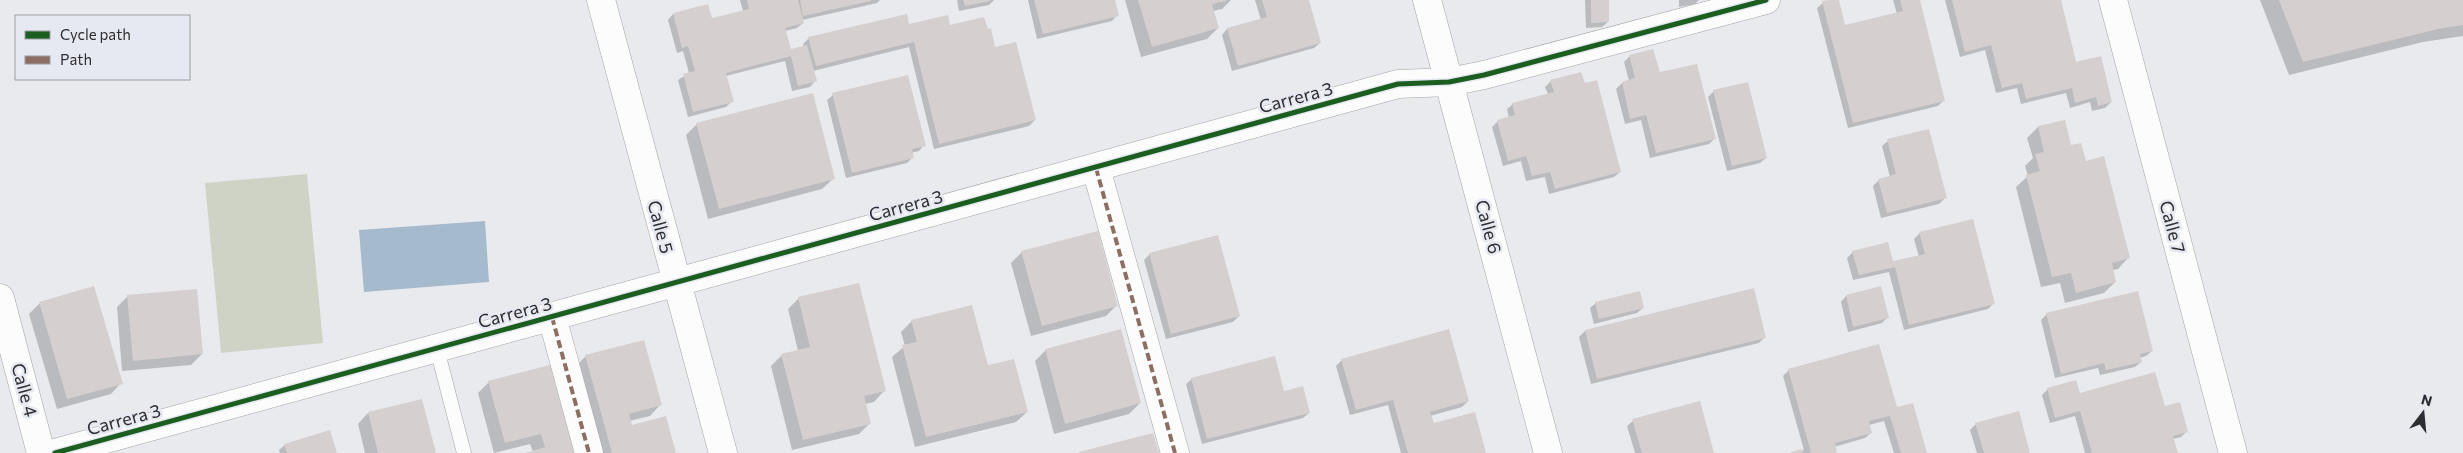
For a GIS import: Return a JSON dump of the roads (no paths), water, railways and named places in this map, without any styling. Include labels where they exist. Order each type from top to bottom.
[{"type":"street","name":"Calle 5","points":[[601,0],[723,453]]},
{"type":"street","name":"Calle 6","points":[[1427,0],[1548,453]]},
{"type":"street","name":"Carrera 3","points":[[55,453],[1398,84],[1449,82],[1766,0]]},
{"type":"street","name":"Calle 7","points":[[2113,0],[2233,453]]},
{"type":"street","points":[[1096,168],[1175,453]]},
{"type":"street","name":"Calle 4","points":[[0,298],[41,453]]},
{"type":"street","points":[[552,317],[589,453]]},
{"type":"lane","points":[[437,348],[464,453]]},
{"type":"water","points":[[485,221],[489,282],[364,292],[359,230]]}]
